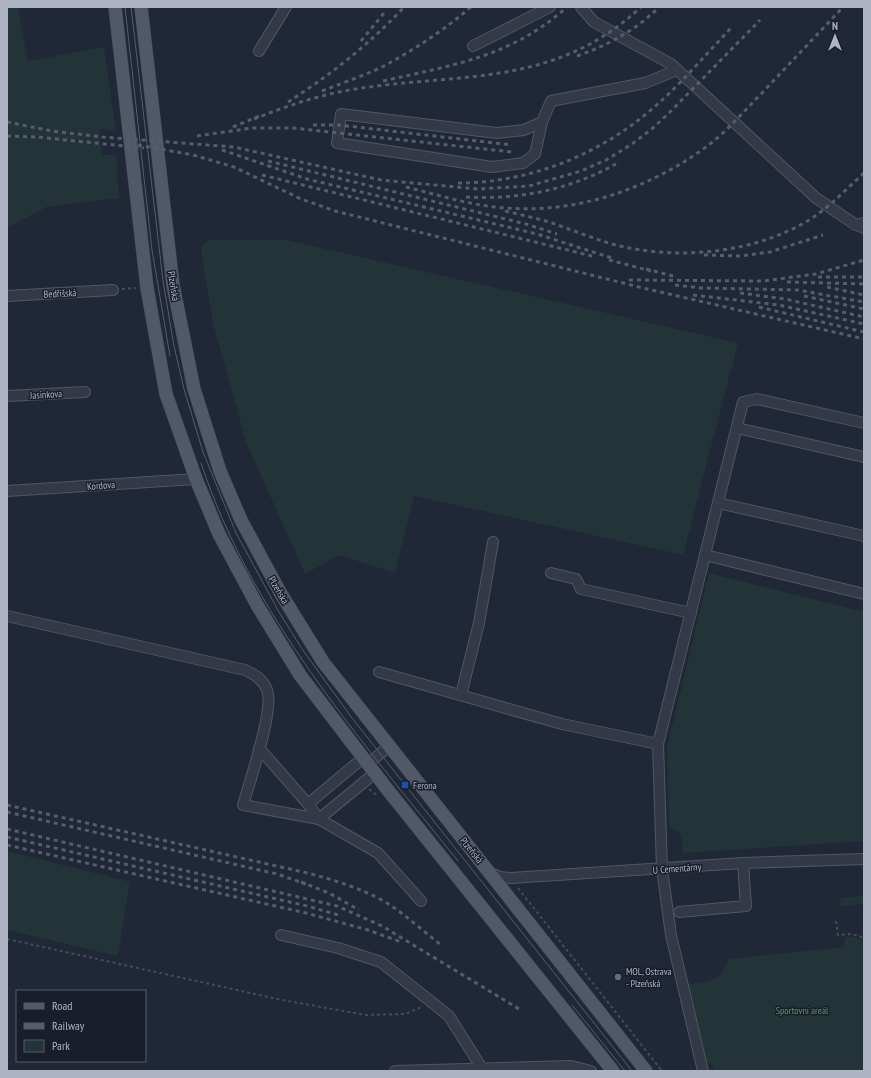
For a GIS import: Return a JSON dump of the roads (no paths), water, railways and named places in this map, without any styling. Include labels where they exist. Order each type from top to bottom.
[{"type":"main road","points":[[115,7],[147,288],[166,394],[196,479],[219,534],[257,605],[300,675],[369,765],[612,1071]]},
{"type":"main road","name":"Plzeňská","points":[[141,7],[173,285],[194,389],[220,470],[241,520],[281,594],[323,662],[646,1071]]},
{"type":"street","points":[[258,51],[286,7]]},
{"type":"street","points":[[473,46],[550,7]]},
{"type":"street","points":[[581,7],[594,22],[671,64],[816,198],[861,225]]},
{"type":"street","points":[[542,122],[524,130],[497,133],[341,114],[337,143],[492,167],[523,164],[534,154],[542,122],[551,101],[646,83],[677,70]]},
{"type":"street","name":"Bedřišská","points":[[7,296],[113,290]]},
{"type":"street","name":"Jasinkova","points":[[7,396],[85,392]]},
{"type":"street","points":[[703,1071],[671,935],[662,869],[658,749],[743,402],[757,400],[864,423]]},
{"type":"street","points":[[737,428],[864,457]]},
{"type":"street","name":"Kordova","points":[[7,491],[196,479]]},
{"type":"street","points":[[718,503],[864,536]]},
{"type":"street","points":[[461,695],[479,623],[493,542]]},
{"type":"street","points":[[705,555],[864,594]]},
{"type":"street","points":[[551,573],[576,579],[581,589],[691,613]]},
{"type":"street","points":[[7,616],[245,670],[261,679],[268,692],[268,709],[243,805],[319,819],[378,853],[421,901]]},
{"type":"street","points":[[379,672],[562,724],[658,749]]},
{"type":"street","points":[[319,819],[369,765],[389,746]]},
{"type":"street","points":[[259,748],[308,804],[319,819]]},
{"type":"street","points":[[308,804],[369,765]]},
{"type":"street","name":"U Cementárny","points":[[491,873],[500,877],[511,878],[743,863],[864,859]]},
{"type":"street","points":[[679,912],[746,906],[743,863]]},
{"type":"street","points":[[281,935],[338,948],[381,962],[449,1016],[483,1070]]},
{"type":"street","points":[[395,1071],[495,1070],[571,1066],[591,1071]]},
{"type":"tram line","points":[[125,7],[152,250],[170,356]]},
{"type":"tram line","points":[[131,7],[163,281],[174,346],[184,389],[203,452],[236,533],[279,612],[302,649],[352,718],[632,1071]]},
{"type":"tram line","points":[[201,463],[222,519],[248,572],[278,624],[347,722],[458,861]]},
{"type":"tram line","points":[[572,1005],[625,1071]]},
{"type":"railway","points":[[288,102],[319,81],[364,46],[404,7]]},
{"type":"railway","points":[[322,91],[382,67],[417,47],[471,7]]},
{"type":"railway","points":[[383,81],[457,64],[503,48],[546,24],[567,7]]},
{"type":"railway","points":[[254,119],[276,110],[321,96],[344,91],[384,85],[500,73],[536,65],[572,53],[607,34],[641,7]]},
{"type":"railway","points":[[577,56],[600,47],[621,36],[650,16],[659,7]]},
{"type":"railway","points":[[406,187],[481,205],[533,209],[561,207],[588,202],[640,185],[688,159],[717,138],[762,93],[843,7]]},
{"type":"railway","points":[[361,41],[384,13]]},
{"type":"railway","points":[[7,122],[52,131],[102,137],[234,147],[381,180],[478,189],[529,186],[581,171],[606,160],[632,144],[653,128],[672,110],[760,20]]},
{"type":"railway","points":[[458,183],[483,182],[534,173],[582,155],[604,143],[626,129],[658,104],[680,83],[732,27]]},
{"type":"railway","points":[[233,127],[259,116]]},
{"type":"railway","points":[[313,125],[339,125],[512,145]]},
{"type":"railway","points":[[197,136],[252,128],[293,128],[512,152]]},
{"type":"railway","points":[[7,136],[37,137],[144,148]]},
{"type":"railway","points":[[138,145],[193,155],[234,167],[301,199],[335,211],[643,288],[864,339]]},
{"type":"railway","points":[[222,150],[307,179],[537,234],[615,259]]},
{"type":"railway","points":[[268,161],[526,224],[557,234]]},
{"type":"railway","points":[[466,197],[505,197],[524,195],[562,187],[580,181],[616,164]]},
{"type":"railway","points":[[505,211],[546,221],[612,244],[636,249],[687,253],[713,251],[739,247],[763,240],[787,231],[809,220],[838,198],[864,173]]},
{"type":"railway","points":[[262,175],[592,256]]},
{"type":"railway","points":[[704,255],[740,256],[770,252],[823,235]]},
{"type":"railway","points":[[609,260],[651,271]]},
{"type":"railway","points":[[629,280],[763,281],[816,274],[864,260]]},
{"type":"railway","points":[[646,269],[677,277]]},
{"type":"railway","points":[[818,277],[864,277]]},
{"type":"railway","points":[[787,282],[864,284]]},
{"type":"railway","points":[[675,285],[701,288],[798,290],[864,302]]},
{"type":"railway","points":[[827,287],[864,295]]},
{"type":"railway","points":[[740,293],[785,299],[864,317]]},
{"type":"railway","points":[[693,295],[779,305],[864,324]]},
{"type":"railway","points":[[804,296],[864,309]]},
{"type":"railway","points":[[759,307],[864,332]]},
{"type":"railway","points":[[7,805],[303,872],[357,888],[387,903],[441,945]]},
{"type":"railway","points":[[7,812],[277,874],[306,884]]},
{"type":"railway","points":[[7,829],[337,906],[382,926],[519,1009]]},
{"type":"railway","points":[[7,837],[307,906],[342,916]]},
{"type":"railway","points":[[7,845],[306,913],[368,930],[401,942]]},
{"type":"railway","points":[[301,882],[329,893],[359,910]]},
{"type":"place","name":"Ferona","points":[[405,785]]},
{"type":"place","name":"MOL, Ostrava - Plzeňská","points":[[618,977]]},
{"type":"park label","name":"Sportovní areál","points":[[802,1010]]}]
